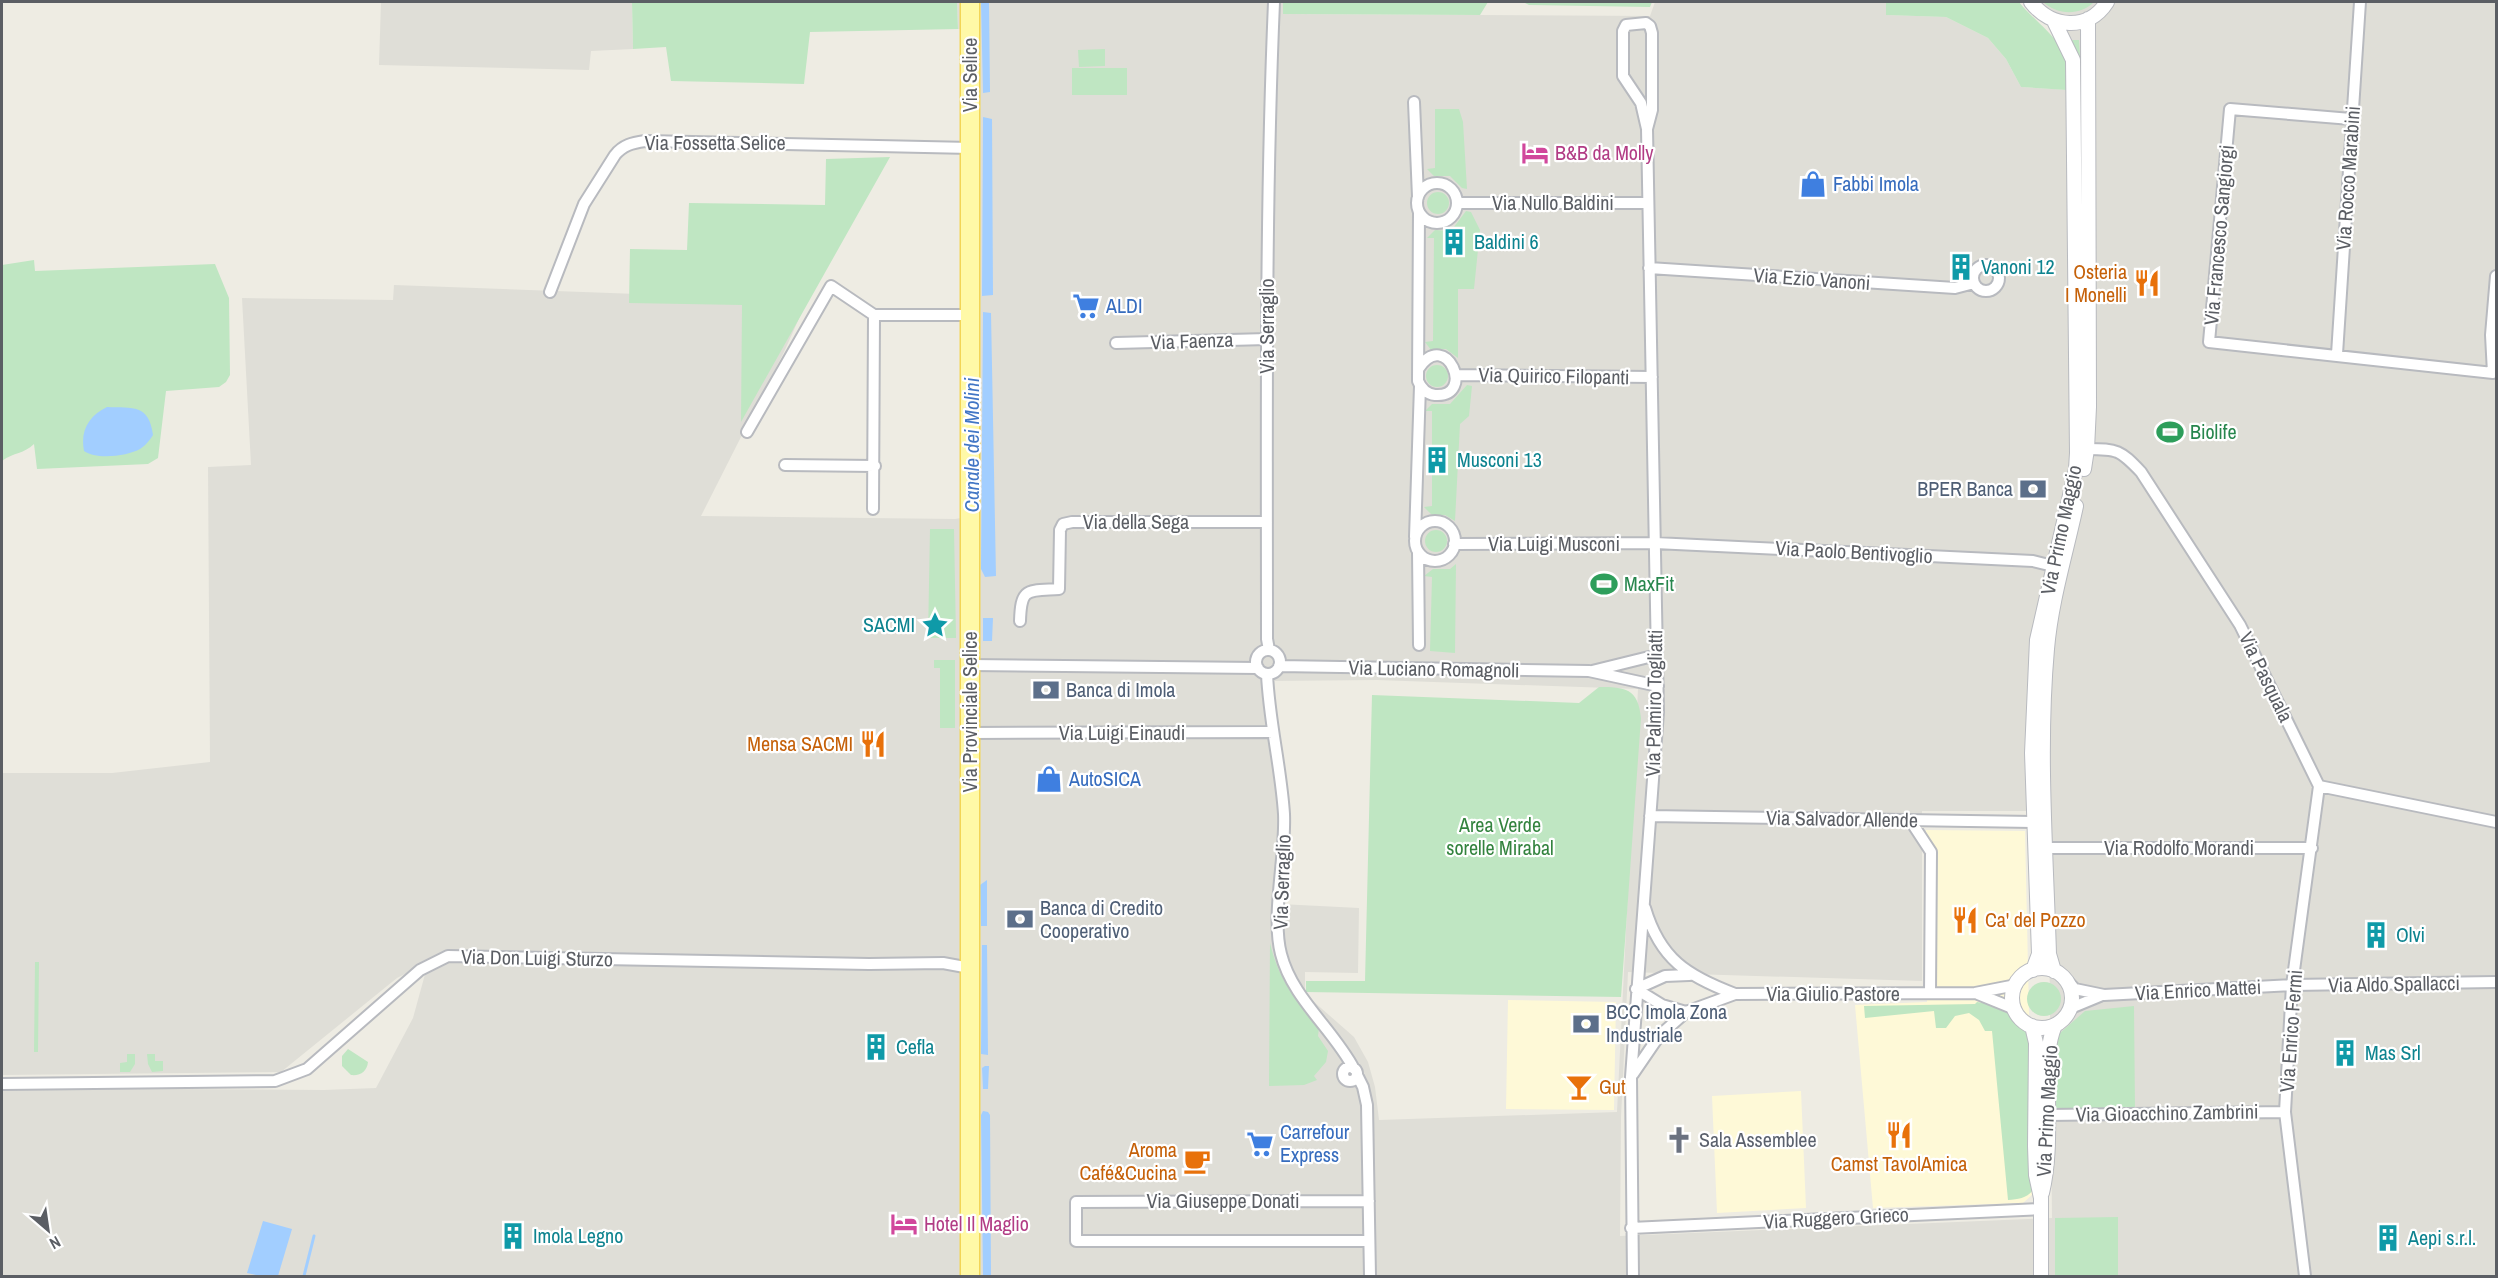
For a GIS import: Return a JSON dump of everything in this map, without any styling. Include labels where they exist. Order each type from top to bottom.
[{"type":"main road","name":"Via Selice","points":[[970,2],[971,148]]},
{"type":"main road","name":"Via Provinciale Selice","points":[[970,1276],[971,148]]},
{"type":"street","name":"Via Serraglio","points":[[1269,650],[1267,639],[1267,339],[1269,135],[1274,2]]},
{"type":"street","name":"Via Primo Maggio","points":[[2031,2],[2041,14],[2054,21],[2073,60],[2077,453],[2037,640],[2033,702],[2033,822],[2039,954],[2033,970]]},
{"type":"street","points":[[2054,21],[2077,23],[2088,20],[2107,2]]},
{"type":"street","name":"Via Rocco Marabini","points":[[2337,354],[2360,2]]},
{"type":"street","name":"Via Primo Maggio","points":[[2054,971],[2049,954],[2043,701],[2047,648],[2087,449],[2088,20]]},
{"type":"street","name":"Via Palmiro Togliatti","points":[[1633,1276],[1631,1077],[1658,686],[1647,129],[1641,103],[1623,76],[1623,31],[1632,23],[1646,23],[1650,26],[1652,33],[1652,110],[1647,129]]},
{"type":"street","points":[[1414,102],[1419,213],[1419,368],[1417,374],[1420,386],[1415,537],[1418,552],[1419,645]]},
{"type":"street","name":"Via Francesco Sangiorgi","points":[[2351,118],[2230,109],[2209,342],[2337,354],[2493,373]]},
{"type":"street","name":"Via Fossetta Selice","points":[[550,292],[584,204],[615,155],[621,148],[630,144],[645,141],[971,148]]},
{"type":"street","points":[[1418,197],[1425,187],[1437,183],[1454,191],[1457,203],[1453,216],[1442,223],[1429,222],[1419,213]]},
{"type":"street","name":"Via Nullo Baldini","points":[[1457,203],[1648,203]]},
{"type":"street","name":"Via Ezio Vanoni","points":[[1649,268],[1955,288],[1974,283]]},
{"type":"street","points":[[2493,373],[2491,334],[2496,276]]},
{"type":"street","points":[[747,432],[831,286],[874,315],[971,315]]},
{"type":"street","points":[[873,509],[874,315]]},
{"type":"street","name":"Via Faenza","points":[[1116,343],[1267,339]]},
{"type":"street","name":"Via Quirico Filopanti","points":[[1419,368],[1428,358],[1440,356],[1452,363],[1456,375],[1453,387],[1443,394],[1430,394],[1420,386]]},
{"type":"street","points":[[2493,373],[2496,359]]},
{"type":"street","name":"Via Quirico Filopanti","points":[[1456,375],[1652,377]]},
{"type":"street","name":"Via Pasquala","points":[[2087,449],[2123,453],[2141,472],[2240,625],[2319,786]]},
{"type":"street","points":[[785,465],[875,466]]},
{"type":"street","name":"Via della Sega","points":[[1020,621],[1020,602],[1024,596],[1037,590],[1059,589],[1059,530],[1063,524],[1072,522],[1267,522]]},
{"type":"street","points":[[1415,537],[1428,522],[1441,522],[1452,531],[1454,544],[1448,556],[1429,560],[1418,552]]},
{"type":"street","name":"Via Paolo Bentivoglio","points":[[1654,543],[2033,561],[2053,566]]},
{"type":"street","name":"Via Luigi Musconi","points":[[1454,544],[1654,543]]},
{"type":"street","points":[[970,665],[1274,672],[1280,666],[1278,655],[1269,650],[1257,657],[1263,671]]},
{"type":"street","name":"Via Luciano Romagnoli","points":[[1589,671],[1657,655]]},
{"type":"street","name":"Via Luciano Romagnoli","points":[[1280,666],[1589,671],[1658,686]]},
{"type":"street","name":"Via Serraglio","points":[[1263,671],[1284,812],[1284,848],[1278,920],[1281,954],[1295,987],[1347,1057],[1365,1100],[1369,1201]]},
{"type":"street","name":"Via Luigi Einaudi","points":[[970,733],[1273,732]]},
{"type":"street","points":[[2319,786],[2496,822]]},
{"type":"street","name":"Via Enrico Fermi","points":[[2305,1276],[2285,1112],[2292,985],[2319,786]]},
{"type":"street","name":"Via Salvador Allende","points":[[1650,816],[2033,822]]},
{"type":"street","points":[[1910,820],[1931,852],[1930,993]]},
{"type":"street","name":"Via Rodolfo Morandi","points":[[2046,848],[2312,848]]},
{"type":"street","name":"Via Giulio Pastore","points":[[1644,902],[1656,938],[1672,959],[1689,975],[1735,994]]},
{"type":"street","name":"Via Don Luigi Sturzo","points":[[2,1084],[275,1081],[290,1077],[307,1069],[420,970],[448,956],[869,964],[943,963],[970,968]]},
{"type":"street","points":[[2014,1009],[2013,993],[2016,985],[2026,974],[2040,968],[2054,971],[2067,981],[2072,999],[2070,1008]]},
{"type":"street","name":"Via Giulio Pastore","points":[[1636,989],[1665,976],[1689,975]]},
{"type":"street","name":"Via Enrico Mattei","points":[[2067,981],[2075,988],[2104,995],[2292,985]]},
{"type":"street","name":"Via Aldo Spallacci","points":[[2292,985],[2496,982]]},
{"type":"street","name":"Via Giulio Pastore","points":[[1631,1077],[1659,1036],[1686,1012],[1735,994],[1975,993],[2016,985]]},
{"type":"street","points":[[1636,989],[1662,1005],[1686,1012]]},
{"type":"street","name":"Via Giulio Pastore","points":[[1975,993],[1998,1000],[2014,1009]]},
{"type":"street","name":"Via Enrico Mattei","points":[[2070,1008],[2104,995]]},
{"type":"street","name":"Via Primo Maggio","points":[[2041,1203],[2047,1172],[2048,1042],[2055,1025],[2067,1015],[2070,1008]]},
{"type":"street","name":"Via Primo Maggio","points":[[2014,1009],[2024,1022],[2032,1026],[2039,1028],[2055,1025]]},
{"type":"street","name":"Via Primo Maggio","points":[[2032,1026],[2036,1043],[2036,1174],[2041,1203],[2042,1276]]},
{"type":"street","name":"Via Gioacchino Zambrini","points":[[2048,1114],[2285,1112]]},
{"type":"street","points":[[1369,1201],[1370,1276]]},
{"type":"street","name":"Via Giuseppe Donati","points":[[1369,1201],[1076,1202],[1076,1241],[1369,1241]]},
{"type":"street","name":"Via Ruggero Grieco","points":[[1631,1228],[2041,1203]]},
{"type":"shaded area","points":[[381,2],[632,2],[633,49],[591,51],[589,70],[379,65]]},
{"type":"shaded area","points":[[957,2],[1283,2],[1284,14],[1650,16],[1655,2],[1887,2],[1886,15],[1946,17],[1988,38],[2006,59],[2021,87],[2069,90],[2070,66],[2051,25],[2028,2],[2496,2],[2496,1276],[2,1276],[2,1088],[324,1090],[376,1088],[413,1018],[427,967],[427,963],[397,978],[281,1072],[2,1075],[2,773],[112,773],[210,762],[208,467],[251,465],[242,298],[393,300],[394,285],[746,298],[818,276],[784,352],[701,516],[955,519],[967,517],[972,29],[958,29]],"holes":[[[1377,680],[1638,689],[1617,1112],[1379,1120],[1375,1087],[1368,1062],[1354,1037],[1305,994],[1305,972],[1358,973],[1359,908],[1280,904],[1284,817],[1267,681]],[[1922,811],[2048,811],[2052,1218],[1620,1236],[1621,1117],[1628,972],[1922,981]]]},
{"type":"shaded area","points":[[1926,830],[2025,831],[2033,1194],[2023,1203],[1873,1208],[1855,1005],[1927,1002]]},
{"type":"shaded area","points":[[1508,1000],[1616,1002],[1614,1110],[1506,1109]]},
{"type":"shaded area","points":[[1801,1091],[1806,1208],[1717,1213],[1712,1096]]},
{"type":"green space","points":[[632,2],[957,2],[958,29],[810,32],[804,84],[671,81],[666,47],[633,49]]},
{"type":"green space","points":[[1283,2],[1488,2],[1480,15],[1283,14]]},
{"type":"green space","points":[[1523,2],[1652,2],[1650,7],[1529,5]]},
{"type":"green space","points":[[1886,2],[2019,2],[2059,45],[2066,61],[2067,90],[2021,87],[2006,59],[1988,38],[1946,17],[1886,15]]},
{"type":"green space","points":[[2043,2],[2094,2],[2082,10],[2068,12],[2055,9]]},
{"type":"green space","points":[[2072,40],[2079,40],[2083,107],[2080,107],[2079,64]]},
{"type":"green space","points":[[1105,49],[1105,66],[1079,67],[1078,50]]},
{"type":"green space","points":[[1072,68],[1127,68],[1127,95],[1072,95]]},
{"type":"green space","points":[[1435,109],[1459,109],[1463,122],[1467,189],[1462,188],[1450,176],[1434,176],[1427,169],[1435,168]]},
{"type":"green space","points":[[890,157],[741,422],[742,305],[629,303],[630,249],[687,250],[689,203],[825,205],[826,159]]},
{"type":"green space","points":[[1438,192],[1446,195],[1449,203],[1446,211],[1438,214],[1430,211],[1427,203],[1430,195]]},
{"type":"green space","points":[[1466,211],[1471,212],[1480,230],[1474,289],[1458,289],[1458,358],[1446,349],[1431,350],[1425,342],[1433,341],[1434,238],[1427,238],[1435,230],[1451,231]]},
{"type":"green space","points":[[34,260],[35,271],[215,264],[229,298],[230,375],[219,387],[166,391],[158,458],[148,464],[37,469],[34,444],[2,461],[2,265]]},
{"type":"green space","points":[[1437,365],[1445,368],[1448,376],[1445,384],[1437,387],[1429,384],[1426,376],[1429,368]]},
{"type":"green space","points":[[1467,385],[1472,386],[1469,416],[1460,424],[1455,521],[1445,515],[1432,515],[1424,507],[1432,506],[1432,411],[1425,411],[1432,404],[1450,404]]},
{"type":"green space","points":[[930,529],[954,529],[956,638],[928,638]]},
{"type":"green space","points":[[1436,530],[1444,533],[1447,541],[1444,549],[1436,552],[1428,549],[1425,541],[1428,533]]},
{"type":"green space","points":[[1456,564],[1455,653],[1430,651],[1432,577],[1424,576],[1433,569],[1450,569]]},
{"type":"green space","points":[[934,660],[955,660],[955,728],[940,728],[940,668],[934,668]]},
{"type":"green space","name":"Area Verde sorelle Mirabal","points":[[1599,687],[1629,691],[1637,700],[1641,718],[1621,997],[1306,992],[1306,981],[1365,981],[1372,695],[1579,703]]},
{"type":"green space","points":[[1270,943],[1283,979],[1319,1028],[1318,1036],[1328,1051],[1326,1062],[1314,1076],[1317,1080],[1304,1085],[1269,1086]]},
{"type":"green space","points":[[35,962],[39,962],[38,1052],[34,1052]]},
{"type":"green space","points":[[2044,982],[2056,987],[2061,999],[2056,1011],[2044,1016],[2032,1011],[2027,999],[2032,987]]},
{"type":"green space","points":[[1977,1002],[2002,1009],[2009,1014],[2021,1025],[2030,1040],[2033,1190],[2025,1197],[2018,1199],[2008,1200],[1992,1031],[1985,1031],[1979,1020],[1969,1013],[1955,1016],[1946,1028],[1936,1028],[1934,1011],[1865,1018],[1864,1006],[1975,1004]]},
{"type":"green space","points":[[2134,1006],[2135,1108],[2054,1110],[2052,1040],[2085,1011]]},
{"type":"green space","points":[[348,1049],[368,1062],[361,1074],[351,1075],[342,1066],[342,1056]]},
{"type":"green space","points":[[127,1054],[135,1054],[135,1064],[130,1072],[120,1072],[120,1063],[127,1062]]},
{"type":"green space","points":[[147,1054],[155,1054],[155,1061],[163,1061],[163,1071],[152,1072]]},
{"type":"green space","points":[[2118,1217],[2118,1276],[2055,1276],[2055,1218]]},
{"type":"water","points":[[981,2],[989,2],[990,92],[983,93]]},
{"type":"water","points":[[983,117],[992,119],[993,295],[982,296]]},
{"type":"water","points":[[983,312],[991,313],[996,576],[985,577],[981,569]]},
{"type":"water","points":[[107,407],[132,408],[144,413],[151,425],[153,435],[142,447],[128,454],[104,456],[84,451],[83,437],[87,424]]},
{"type":"water","points":[[983,618],[993,618],[992,641],[983,641]]},
{"type":"water","points":[[987,880],[987,926],[981,926],[980,885]]},
{"type":"water","points":[[982,945],[987,945],[988,1055],[981,1054]]},
{"type":"water","points":[[989,1066],[988,1089],[983,1089],[982,1068]]},
{"type":"water","points":[[983,1111],[990,1115],[991,1276],[983,1276],[981,1115]]},
{"type":"water","points":[[263,1221],[292,1229],[278,1276],[247,1273]]},
{"type":"waterway","points":[[304,1276],[314,1236]]},
{"type":"place","name":"B&B da Molly","points":[[1535,153]]},
{"type":"place","name":"Fabbi Imola","points":[[1813,184]]},
{"type":"place","name":"Baldini 6","points":[[1454,242]]},
{"type":"place","name":"Vanoni 12","points":[[1961,267]]},
{"type":"place","name":"Osteria I Monelli","points":[[2147,283]]},
{"type":"place","name":"ALDI","points":[[1086,306]]},
{"type":"place","name":"Biolife","points":[[2170,432]]},
{"type":"place","name":"Musconi 13","points":[[1437,460]]},
{"type":"place","name":"BPER Banca","points":[[2033,489]]},
{"type":"place","name":"MaxFit","points":[[1604,584]]},
{"type":"place","name":"SACMI","points":[[935,625]]},
{"type":"place","name":"Banca di Imola","points":[[1046,690]]},
{"type":"place","name":"Mensa SACMI","points":[[873,744]]},
{"type":"place","name":"AutoSICA","points":[[1049,779]]},
{"type":"place","name":"Banca di Credito Cooperativo","points":[[1020,919]]},
{"type":"place","name":"Ca' del Pozzo","points":[[1965,920]]},
{"type":"place","name":"Olvi","points":[[2376,935]]},
{"type":"place","name":"BCC Imola Zona Industriale","points":[[1586,1024]]},
{"type":"place","name":"Cefla","points":[[876,1047]]},
{"type":"place","name":"Mas Srl","points":[[2345,1053]]},
{"type":"place","name":"Gut","points":[[1579,1087]]},
{"type":"place","name":"Camst TavolAmica","points":[[1899,1135]]},
{"type":"place","name":"Sala Assemblee","points":[[1679,1140]]},
{"type":"place","name":"Carrefour Express","points":[[1260,1144]]},
{"type":"place","name":"Aroma Café&Cucina","points":[[1197,1161]]},
{"type":"place","name":"Hotel Il Maglio","points":[[904,1224]]},
{"type":"place","name":"Imola Legno","points":[[513,1236]]},
{"type":"place","name":"Aepi s.r.l.","points":[[2388,1238]]},
{"type":"water label","name":"Canale dei Molini","points":[[972,445]]}]
